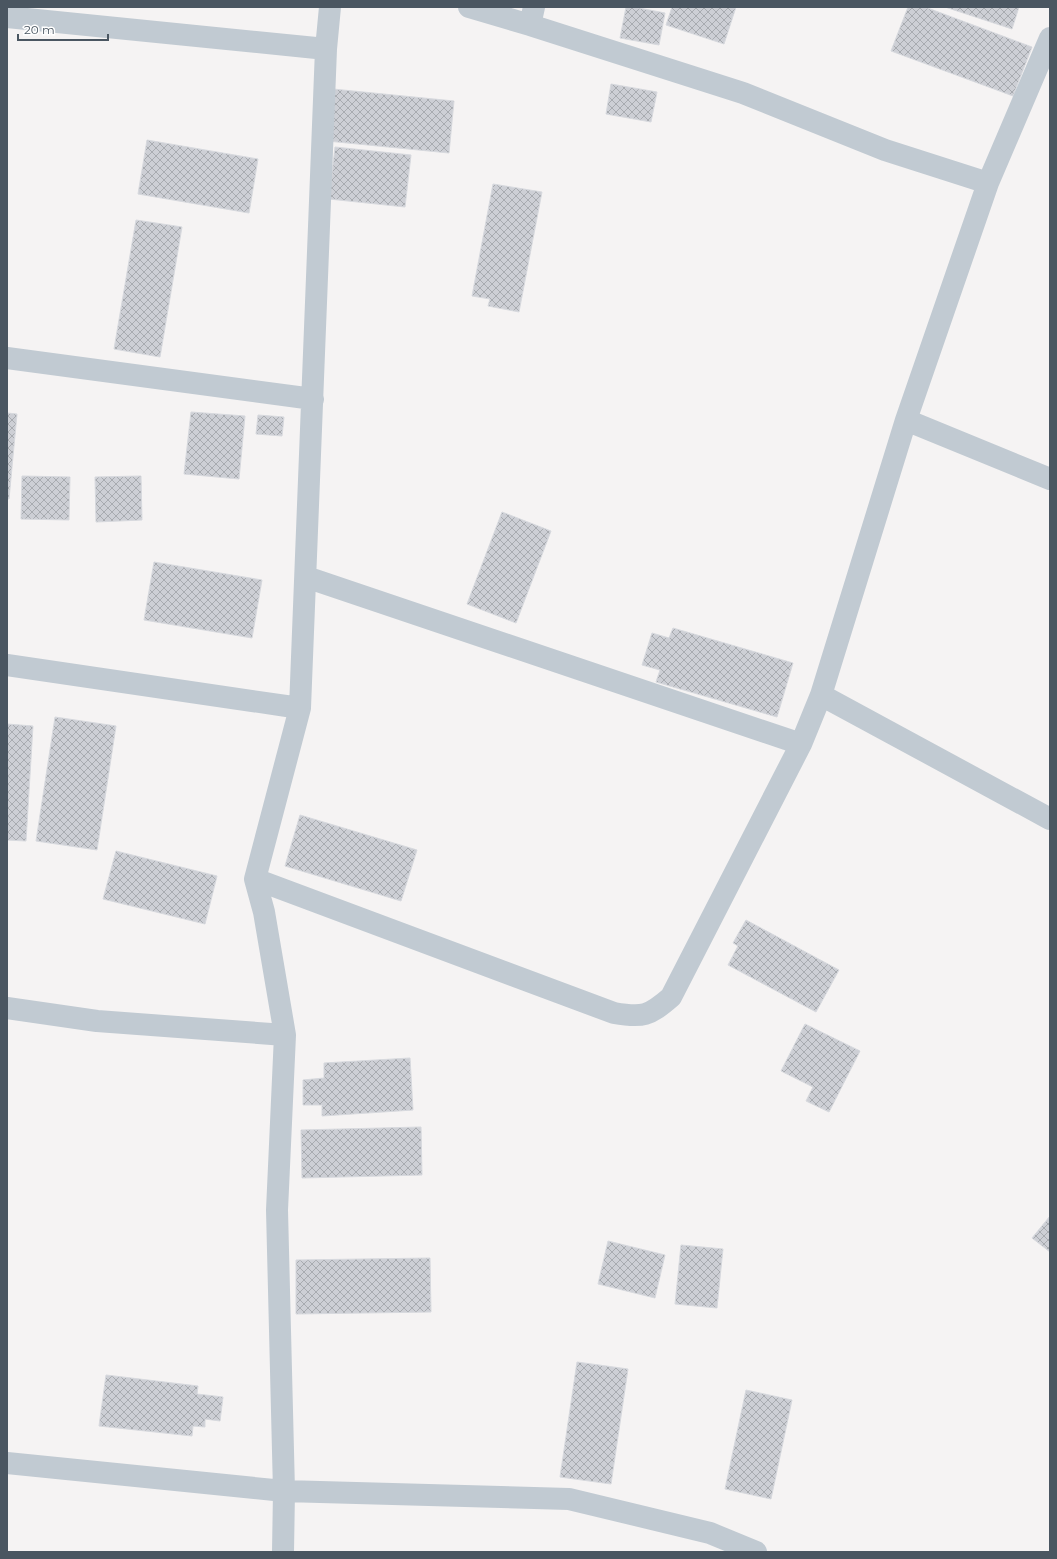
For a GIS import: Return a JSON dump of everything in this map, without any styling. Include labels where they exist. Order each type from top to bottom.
[{"type":"street","points":[[283,1552],[284,1492],[277,1210],[285,1035],[264,912],[255,879],[300,708],[326,49],[330,7]]},
{"type":"street","points":[[470,7],[532,16],[743,93],[885,150],[988,183]]},
{"type":"street","points":[[7,17],[326,49]]},
{"type":"street","points":[[255,879],[614,1013],[633,1016],[646,1014],[657,1009],[671,997],[801,744],[821,695],[906,420],[988,183],[1050,38]]},
{"type":"street","points":[[7,358],[313,399]]},
{"type":"street","points":[[906,420],[1050,479]]},
{"type":"street","points":[[306,577],[801,744]]},
{"type":"street","points":[[7,665],[300,708]]},
{"type":"street","points":[[821,695],[1050,819]]},
{"type":"street","points":[[7,1008],[97,1021],[285,1035]]},
{"type":"street","points":[[7,1463],[284,1492],[569,1499],[710,1533],[756,1552]]},
{"type":"building","points":[[626,7],[634,7],[665,13],[659,45],[620,38]]},
{"type":"building","points":[[672,7],[736,7],[724,44],[666,25]]},
{"type":"building","points":[[908,7],[925,7],[1032,47],[1013,96],[891,51]]},
{"type":"building","points":[[945,7],[1019,7],[1012,29]]},
{"type":"building","points":[[611,84],[657,92],[651,122],[606,114]]},
{"type":"building","points":[[333,89],[454,101],[449,153],[327,141]]},
{"type":"building","points":[[147,140],[258,159],[249,213],[138,194]]},
{"type":"building","points":[[335,147],[411,155],[405,207],[329,199]]},
{"type":"building","points":[[493,184],[542,192],[519,312],[488,306],[490,299],[472,296]]},
{"type":"building","points":[[136,220],[182,227],[160,357],[114,349]]},
{"type":"building","points":[[191,412],[245,416],[239,479],[184,474]]},
{"type":"building","points":[[7,413],[17,414],[9,499],[7,499]]},
{"type":"building","points":[[258,415],[284,417],[282,436],[256,434]]},
{"type":"building","points":[[22,476],[70,477],[69,520],[21,519]]},
{"type":"building","points":[[141,476],[142,520],[96,522],[95,477]]},
{"type":"building","points":[[502,512],[551,531],[516,623],[467,604]]},
{"type":"building","points":[[154,562],[262,580],[252,638],[144,620]]},
{"type":"building","points":[[673,628],[793,663],[777,717],[656,682],[660,670],[642,665],[652,633],[669,638]]},
{"type":"building","points":[[55,717],[116,726],[97,850],[36,841]]},
{"type":"building","points":[[7,724],[33,726],[26,841],[7,840]]},
{"type":"building","points":[[300,815],[417,850],[401,901],[285,866]]},
{"type":"building","points":[[116,851],[217,876],[205,924],[103,899]]},
{"type":"building","points":[[746,920],[839,970],[816,1012],[728,965],[738,946],[733,943]]},
{"type":"building","points":[[805,1024],[860,1051],[829,1112],[806,1101],[813,1087],[781,1071]]},
{"type":"building","points":[[410,1058],[413,1110],[322,1116],[322,1105],[303,1105],[303,1080],[324,1078],[324,1063]]},
{"type":"building","points":[[421,1127],[422,1175],[302,1178],[301,1130]]},
{"type":"building","points":[[1050,1216],[1050,1252],[1032,1238]]},
{"type":"building","points":[[608,1241],[665,1255],[655,1298],[598,1284]]},
{"type":"building","points":[[681,1245],[723,1249],[717,1308],[675,1304]]},
{"type":"building","points":[[430,1258],[431,1312],[296,1314],[296,1260]]},
{"type":"building","points":[[577,1362],[628,1369],[611,1484],[560,1477]]},
{"type":"building","points":[[106,1375],[198,1386],[197,1394],[223,1397],[220,1421],[205,1419],[205,1427],[193,1426],[192,1436],[99,1426]]},
{"type":"building","points":[[746,1390],[792,1400],[771,1499],[725,1489]]}]
